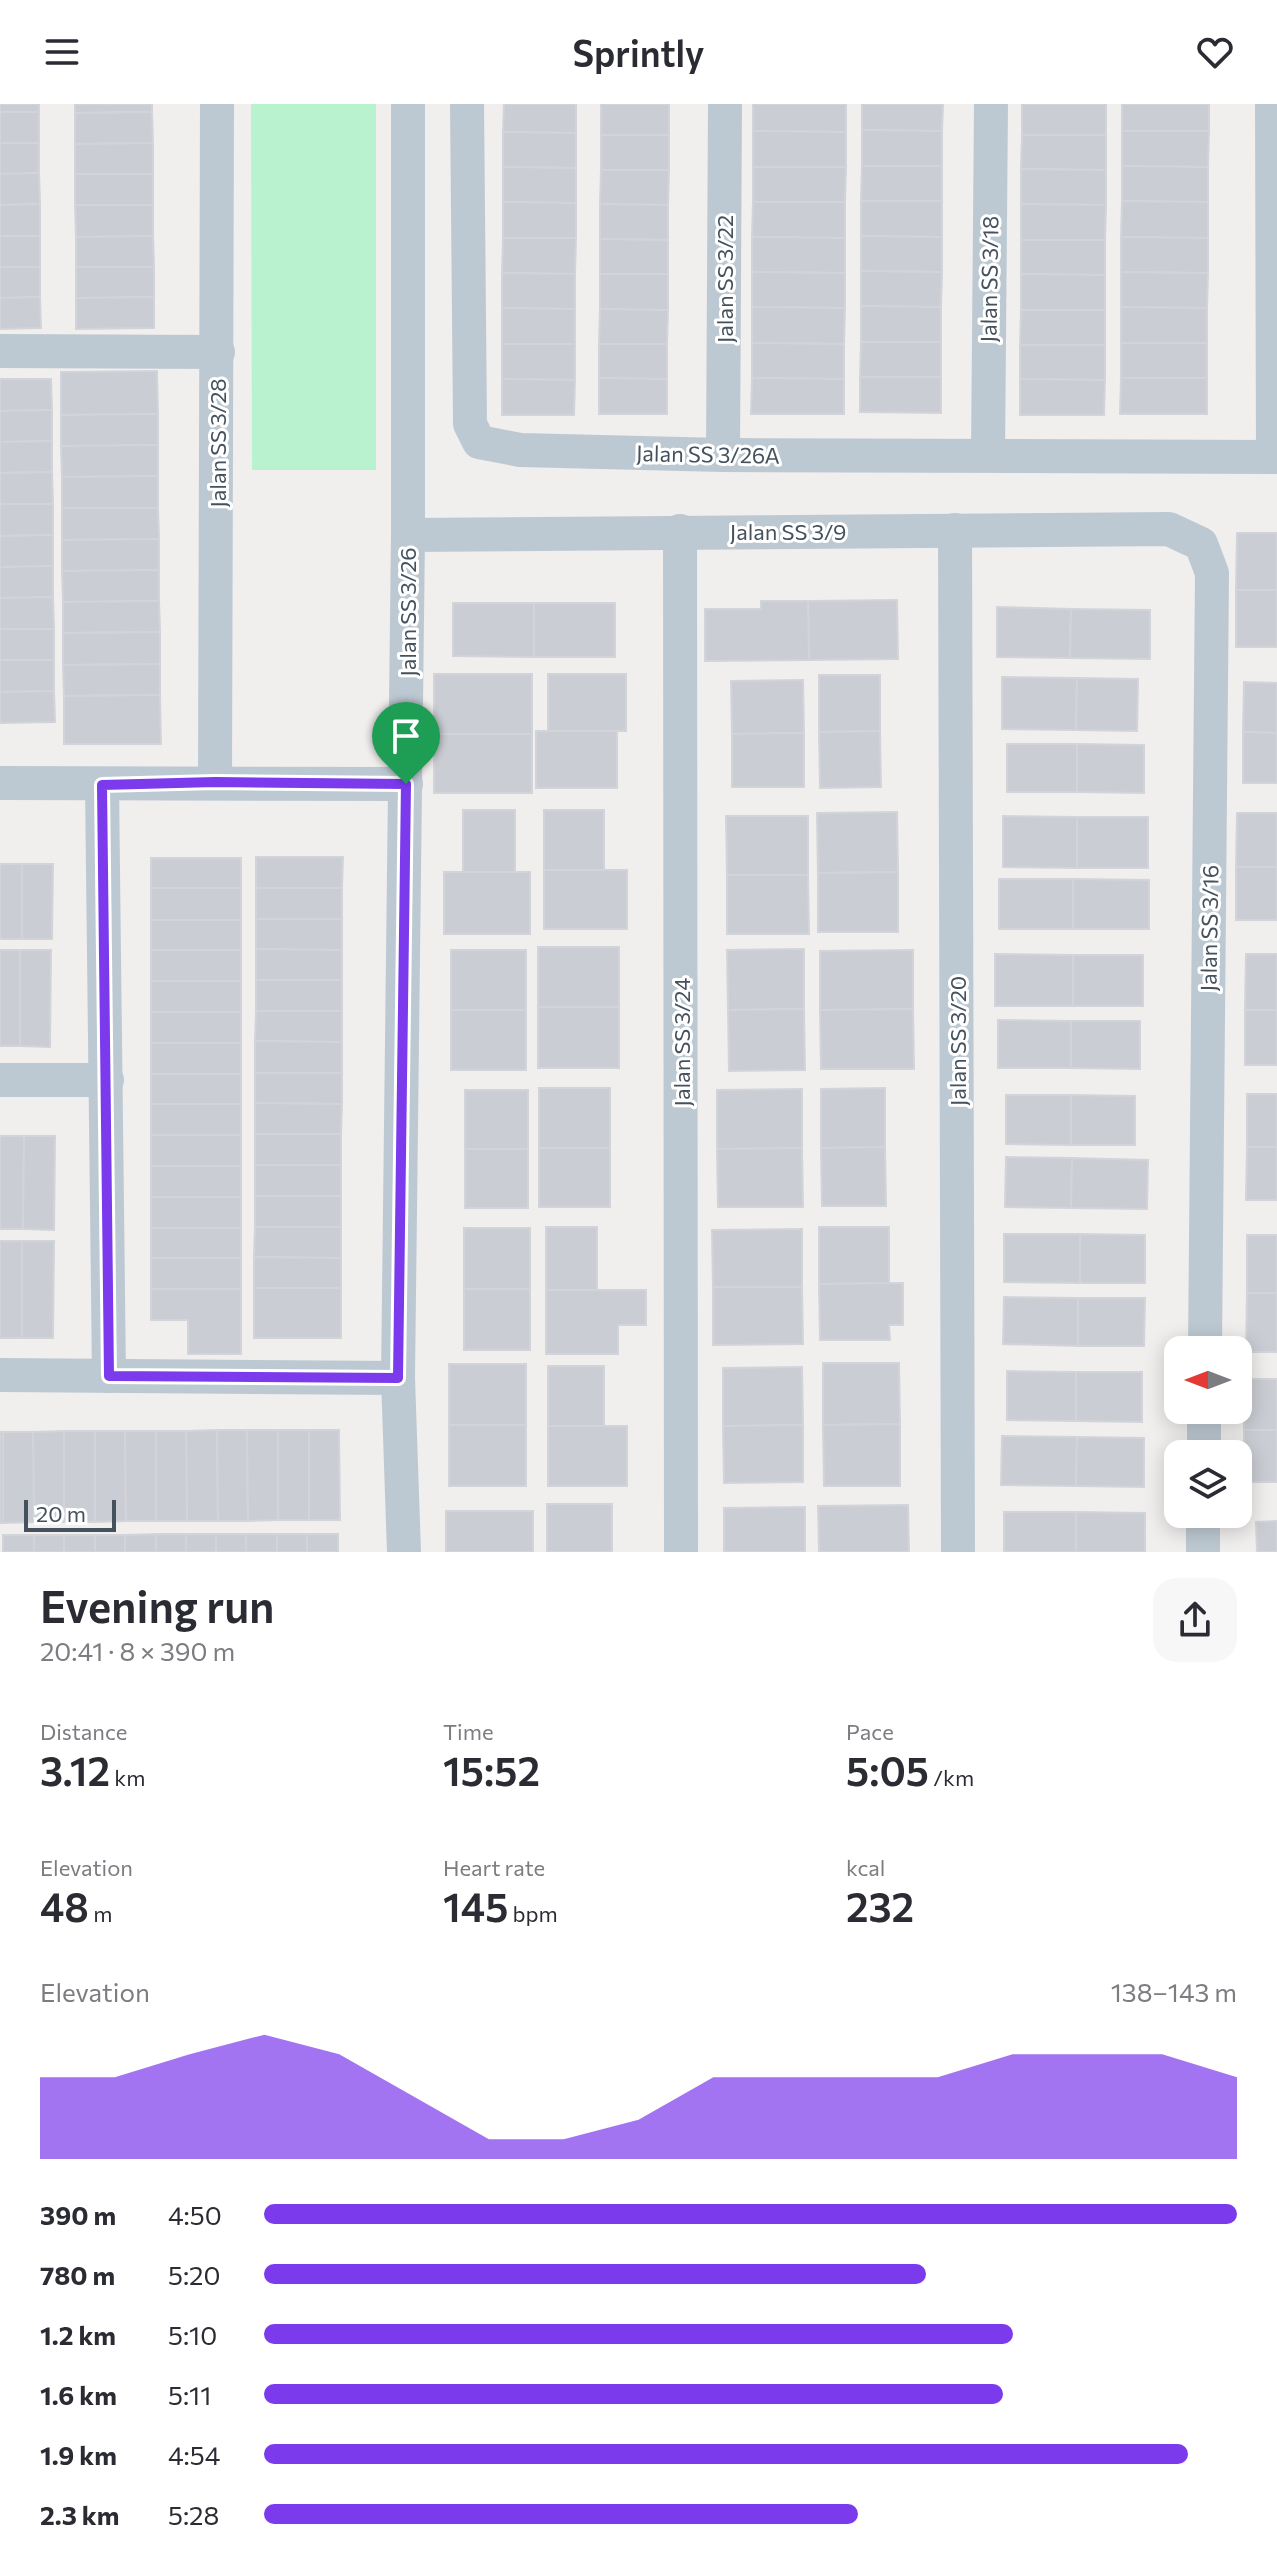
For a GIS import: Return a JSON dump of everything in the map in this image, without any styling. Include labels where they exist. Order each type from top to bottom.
[{"type":"street","name":"Jalan SS 3/28","points":[[215,782],[217,104]]},
{"type":"street","name":"Jalan SS 3/26","points":[[404,1552],[398,1378],[408,535],[408,104]]},
{"type":"street","name":"Jalan SS 3/26A","points":[[467,104],[470,424],[479,442],[520,450],[723,455],[1275,457]]},
{"type":"street","name":"Jalan SS 3/22","points":[[723,455],[725,104]]},
{"type":"street","name":"Jalan SS 3/18","points":[[988,455],[991,104]]},
{"type":"street","points":[[1272,104],[1275,457]]},
{"type":"street","points":[[0,351],[218,352]]},
{"type":"street","name":"Jalan SS 3/9","points":[[408,535],[1169,529]]},
{"type":"street","name":"Jalan SS 3/16","points":[[1169,529],[1201,544],[1212,573],[1205,1336]]},
{"type":"street","name":"Jalan SS 3/20","points":[[955,530],[958,1552]]},
{"type":"street","name":"Jalan SS 3/24","points":[[680,531],[681,1552]]},
{"type":"street","points":[[0,783],[406,784]]},
{"type":"street","points":[[102,785],[109,1376]]},
{"type":"street","points":[[0,1080],[107,1080]]},
{"type":"street","points":[[0,1375],[398,1378]]},
{"type":"street","points":[[1203,1528],[1203,1552]]},
{"type":"green space","points":[[251,104],[376,104],[376,470],[252,470]]},
{"type":"building","points":[[0,104],[39,104],[39,112],[0,112]]},
{"type":"building","points":[[75,104],[152,104],[152,112],[75,113]]},
{"type":"building","points":[[504,104],[576,104],[576,133],[503,132]]},
{"type":"building","points":[[601,104],[669,104],[669,135],[601,135]]},
{"type":"building","points":[[753,104],[846,104],[846,132],[753,131]]},
{"type":"building","points":[[862,104],[943,104],[942,131],[862,130]]},
{"type":"building","points":[[1022,104],[1106,104],[1106,135],[1022,135]]},
{"type":"building","points":[[1122,104],[1209,104],[1209,131],[1122,131]]},
{"type":"building","points":[[0,112],[39,112],[39,143],[0,143]]},
{"type":"building","points":[[152,112],[153,143],[75,144],[75,113]]},
{"type":"building","points":[[862,130],[942,131],[942,166],[862,166]]},
{"type":"building","points":[[753,131],[846,132],[846,167],[753,167]]},
{"type":"building","points":[[1122,131],[1209,131],[1208,167],[1122,166]]},
{"type":"building","points":[[503,132],[576,133],[576,168],[503,167]]},
{"type":"building","points":[[601,135],[669,135],[669,170],[601,170]]},
{"type":"building","points":[[1022,135],[1106,135],[1106,170],[1021,169]]},
{"type":"building","points":[[0,143],[39,143],[39,173],[0,174]]},
{"type":"building","points":[[153,143],[153,174],[75,174],[75,144]]},
{"type":"building","points":[[862,166],[942,166],[942,201],[861,201]]},
{"type":"building","points":[[1122,166],[1208,167],[1208,202],[1122,201]]},
{"type":"building","points":[[503,167],[576,168],[576,203],[503,202]]},
{"type":"building","points":[[753,167],[846,167],[845,202],[753,202]]},
{"type":"building","points":[[1021,169],[1106,170],[1106,205],[1021,204]]},
{"type":"building","points":[[601,170],[669,170],[668,205],[600,204]]},
{"type":"building","points":[[39,173],[40,204],[0,205],[0,174]]},
{"type":"building","points":[[75,174],[153,174],[153,205],[75,205]]},
{"type":"building","points":[[861,201],[942,201],[942,237],[861,236]]},
{"type":"building","points":[[1122,201],[1208,202],[1208,238],[1121,237]]},
{"type":"building","points":[[503,202],[576,203],[576,238],[503,238]]},
{"type":"building","points":[[753,202],[845,202],[845,238],[752,237]]},
{"type":"building","points":[[40,204],[40,236],[0,236],[0,205]]},
{"type":"building","points":[[600,204],[668,205],[668,240],[600,239]]},
{"type":"building","points":[[1021,204],[1106,205],[1105,240],[1021,240]]},
{"type":"building","points":[[75,205],[153,205],[153,236],[76,237]]},
{"type":"building","points":[[0,236],[40,236],[40,267],[0,267]]},
{"type":"building","points":[[153,236],[154,267],[76,267],[76,237]]},
{"type":"building","points":[[861,236],[942,237],[942,272],[861,271]]},
{"type":"building","points":[[752,237],[845,238],[845,273],[752,272]]},
{"type":"building","points":[[1121,237],[1208,238],[1208,273],[1121,272]]},
{"type":"building","points":[[503,238],[576,238],[575,274],[502,273]]},
{"type":"building","points":[[600,239],[668,240],[668,274],[600,274]]},
{"type":"building","points":[[1021,240],[1105,240],[1105,275],[1021,274]]},
{"type":"building","points":[[0,267],[40,267],[40,297],[0,298]]},
{"type":"building","points":[[76,267],[154,267],[154,297],[76,298]]},
{"type":"building","points":[[861,271],[942,272],[941,307],[861,306]]},
{"type":"building","points":[[752,272],[845,273],[845,308],[752,307]]},
{"type":"building","points":[[1121,272],[1208,273],[1207,308],[1121,307]]},
{"type":"building","points":[[502,273],[575,274],[575,309],[502,308]]},
{"type":"building","points":[[600,274],[668,274],[668,310],[600,309]]},
{"type":"building","points":[[1021,274],[1105,275],[1105,310],[1021,310]]},
{"type":"building","points":[[40,297],[41,328],[0,329],[0,298]]},
{"type":"building","points":[[154,297],[154,328],[76,329],[76,298]]},
{"type":"building","points":[[861,306],[941,307],[941,342],[861,342]]},
{"type":"building","points":[[752,307],[845,308],[844,344],[752,343]]},
{"type":"building","points":[[1121,307],[1207,308],[1207,343],[1121,343]]},
{"type":"building","points":[[502,308],[575,309],[575,344],[502,344]]},
{"type":"building","points":[[600,309],[668,310],[667,344],[599,344]]},
{"type":"building","points":[[1021,310],[1105,310],[1105,345],[1020,345]]},
{"type":"building","points":[[861,342],[941,342],[941,377],[860,377]]},
{"type":"building","points":[[752,343],[844,344],[844,379],[752,378]]},
{"type":"building","points":[[1121,343],[1207,343],[1207,378],[1121,378]]},
{"type":"building","points":[[502,344],[575,344],[575,380],[502,379]]},
{"type":"building","points":[[599,344],[667,344],[667,379],[599,378]]},
{"type":"building","points":[[1020,345],[1105,345],[1105,380],[1020,379]]},
{"type":"building","points":[[157,371],[158,414],[61,415],[61,372]]},
{"type":"building","points":[[860,377],[941,377],[941,413],[860,412]]},
{"type":"building","points":[[599,378],[667,379],[667,414],[599,414]]},
{"type":"building","points":[[752,378],[844,379],[844,414],[751,414]]},
{"type":"building","points":[[1121,378],[1207,378],[1207,414],[1120,414]]},
{"type":"building","points":[[0,379],[51,379],[52,410],[0,411]]},
{"type":"building","points":[[502,379],[575,380],[574,415],[502,415]]},
{"type":"building","points":[[1020,379],[1105,380],[1104,415],[1020,415]]},
{"type":"building","points":[[52,410],[52,441],[0,442],[0,411]]},
{"type":"building","points":[[158,414],[158,445],[61,446],[61,415]]},
{"type":"building","points":[[52,441],[52,472],[0,473],[0,442]]},
{"type":"building","points":[[158,445],[158,476],[62,477],[61,446]]},
{"type":"building","points":[[52,472],[53,504],[0,504],[0,473]]},
{"type":"building","points":[[158,476],[158,508],[62,508],[62,477]]},
{"type":"building","points":[[0,504],[53,504],[53,535],[0,536]]},
{"type":"building","points":[[62,508],[158,508],[159,539],[62,540]]},
{"type":"building","points":[[1237,533],[1277,533],[1277,590],[1236,590]]},
{"type":"building","points":[[53,535],[53,566],[0,567],[0,536]]},
{"type":"building","points":[[159,539],[159,570],[62,571],[62,540]]},
{"type":"building","points":[[53,566],[53,597],[0,598],[0,567]]},
{"type":"building","points":[[159,570],[159,601],[63,602],[62,571]]},
{"type":"building","points":[[1236,590],[1277,590],[1277,647],[1236,647]]},
{"type":"building","points":[[53,597],[54,629],[0,629],[0,598]]},
{"type":"building","points":[[897,600],[898,659],[809,660],[808,601]]},
{"type":"building","points":[[159,601],[160,632],[63,633],[63,602]]},
{"type":"building","points":[[761,601],[808,601],[809,660],[705,661],[705,609],[761,609]]},
{"type":"building","points":[[453,603],[534,603],[534,657],[453,656]]},
{"type":"building","points":[[534,603],[615,603],[615,657],[534,657]]},
{"type":"building","points":[[997,607],[1071,609],[1070,658],[997,657]]},
{"type":"building","points":[[1071,609],[1150,610],[1150,659],[1070,658]]},
{"type":"building","points":[[0,629],[54,629],[54,660],[0,660]]},
{"type":"building","points":[[160,632],[160,664],[63,665],[63,633]]},
{"type":"building","points":[[0,660],[54,660],[54,691],[0,692]]},
{"type":"building","points":[[160,664],[160,695],[64,696],[63,665]]},
{"type":"building","points":[[434,674],[532,674],[532,734],[434,734]]},
{"type":"building","points":[[548,674],[626,674],[626,731],[548,731]]},
{"type":"building","points":[[819,675],[880,675],[880,731],[819,732]]},
{"type":"building","points":[[1002,677],[1077,678],[1076,730],[1002,729]]},
{"type":"building","points":[[1077,678],[1138,679],[1137,731],[1076,730]]},
{"type":"building","points":[[803,680],[804,733],[732,734],[731,681]]},
{"type":"building","points":[[1244,682],[1277,683],[1277,733],[1243,732]]},
{"type":"building","points":[[54,691],[55,722],[0,723],[0,692]]},
{"type":"building","points":[[160,695],[161,744],[64,744],[64,696]]},
{"type":"building","points":[[536,731],[617,731],[617,788],[536,788]]},
{"type":"building","points":[[880,731],[881,787],[820,788],[819,732]]},
{"type":"building","points":[[1243,732],[1277,733],[1277,783],[1243,783]]},
{"type":"building","points":[[804,733],[804,787],[732,787],[732,734]]},
{"type":"building","points":[[434,734],[532,734],[532,793],[434,793]]},
{"type":"building","points":[[1007,744],[1077,744],[1077,792],[1007,792]]},
{"type":"building","points":[[1077,744],[1144,745],[1144,793],[1077,792]]},
{"type":"building","points":[[463,810],[515,810],[515,872],[463,872]]},
{"type":"building","points":[[544,810],[604,810],[604,870],[544,870]]},
{"type":"building","points":[[897,812],[898,872],[818,873],[817,813]]},
{"type":"building","points":[[1237,813],[1277,813],[1277,867],[1236,867]]},
{"type":"building","points":[[726,816],[808,816],[808,875],[727,875]]},
{"type":"building","points":[[1003,816],[1077,817],[1077,868],[1003,867]]},
{"type":"building","points":[[1077,817],[1148,817],[1148,868],[1077,868]]},
{"type":"building","points":[[256,857],[343,857],[342,888],[256,888]]},
{"type":"building","points":[[151,858],[241,858],[241,888],[151,888]]},
{"type":"building","points":[[0,864],[22,864],[22,939],[0,939]]},
{"type":"building","points":[[22,864],[53,864],[52,939],[22,939]]},
{"type":"building","points":[[1236,867],[1277,867],[1277,920],[1236,920]]},
{"type":"building","points":[[544,870],[627,870],[627,929],[544,929]]},
{"type":"building","points":[[444,872],[530,872],[530,934],[444,934]]},
{"type":"building","points":[[898,872],[898,932],[818,932],[818,873]]},
{"type":"building","points":[[727,875],[808,875],[809,934],[727,934]]},
{"type":"building","points":[[999,879],[1073,879],[1073,929],[999,929]]},
{"type":"building","points":[[1073,879],[1149,880],[1149,929],[1073,929]]},
{"type":"building","points":[[151,888],[241,888],[241,920],[151,920]]},
{"type":"building","points":[[256,888],[342,888],[342,919],[256,919]]},
{"type":"building","points":[[256,919],[342,919],[342,950],[256,949]]},
{"type":"building","points":[[151,920],[241,920],[241,950],[151,950]]},
{"type":"building","points":[[538,947],[619,947],[619,1007],[538,1007]]},
{"type":"building","points":[[256,949],[342,950],[342,980],[256,980]]},
{"type":"building","points":[[804,949],[804,1009],[728,1010],[727,950]]},
{"type":"building","points":[[0,950],[20,950],[20,1046],[0,1046]]},
{"type":"building","points":[[20,950],[51,950],[50,1047],[20,1046]]},
{"type":"building","points":[[151,950],[241,950],[241,981],[151,981]]},
{"type":"building","points":[[451,950],[526,950],[526,1010],[451,1010]]},
{"type":"building","points":[[913,950],[913,1009],[820,1010],[820,951]]},
{"type":"building","points":[[995,954],[1073,955],[1073,1006],[995,1006]]},
{"type":"building","points":[[1246,954],[1277,954],[1277,1010],[1245,1010]]},
{"type":"building","points":[[1073,955],[1143,955],[1143,1006],[1073,1006]]},
{"type":"building","points":[[256,980],[342,980],[342,1011],[256,1011]]},
{"type":"building","points":[[151,981],[241,981],[241,1012],[151,1012]]},
{"type":"building","points":[[538,1007],[619,1007],[619,1068],[538,1068]]},
{"type":"building","points":[[804,1009],[805,1070],[729,1071],[728,1010]]},
{"type":"building","points":[[913,1009],[914,1069],[821,1069],[820,1010]]},
{"type":"building","points":[[451,1010],[526,1010],[526,1070],[451,1070]]},
{"type":"building","points":[[1245,1010],[1277,1010],[1277,1065],[1245,1065]]},
{"type":"building","points":[[256,1011],[342,1011],[342,1042],[255,1041]]},
{"type":"building","points":[[151,1012],[241,1012],[241,1043],[151,1043]]},
{"type":"building","points":[[998,1020],[1071,1021],[1071,1068],[998,1068]]},
{"type":"building","points":[[1071,1021],[1140,1021],[1140,1069],[1071,1068]]},
{"type":"building","points":[[255,1041],[342,1042],[342,1073],[255,1073]]},
{"type":"building","points":[[151,1043],[241,1043],[241,1074],[151,1074]]},
{"type":"building","points":[[255,1073],[342,1073],[342,1104],[255,1103]]},
{"type":"building","points":[[151,1074],[241,1074],[241,1104],[151,1104]]},
{"type":"building","points":[[539,1088],[610,1088],[610,1148],[539,1148]]},
{"type":"building","points":[[885,1088],[885,1147],[821,1148],[821,1089]]},
{"type":"building","points":[[802,1089],[802,1148],[717,1149],[717,1090]]},
{"type":"building","points":[[465,1090],[528,1090],[528,1149],[465,1149]]},
{"type":"building","points":[[1247,1094],[1277,1094],[1277,1147],[1247,1147]]},
{"type":"building","points":[[1006,1095],[1071,1095],[1071,1145],[1006,1144]]},
{"type":"building","points":[[1071,1095],[1135,1096],[1135,1145],[1071,1145]]},
{"type":"building","points":[[255,1103],[342,1104],[341,1134],[255,1134]]},
{"type":"building","points":[[151,1104],[241,1104],[241,1135],[151,1135]]},
{"type":"building","points":[[255,1134],[341,1134],[341,1165],[255,1165]]},
{"type":"building","points":[[151,1135],[241,1135],[241,1166],[151,1166]]},
{"type":"building","points":[[0,1136],[24,1136],[23,1229],[0,1229]]},
{"type":"building","points":[[24,1136],[55,1136],[54,1230],[23,1229]]},
{"type":"building","points":[[885,1147],[886,1206],[822,1206],[821,1148]]},
{"type":"building","points":[[1247,1147],[1277,1147],[1277,1200],[1246,1200]]},
{"type":"building","points":[[539,1148],[610,1148],[610,1207],[539,1207]]},
{"type":"building","points":[[802,1148],[803,1207],[718,1207],[717,1149]]},
{"type":"building","points":[[465,1149],[528,1149],[528,1208],[465,1208]]},
{"type":"building","points":[[1006,1157],[1072,1158],[1071,1208],[1005,1207]]},
{"type":"building","points":[[1072,1158],[1148,1160],[1147,1209],[1071,1208]]},
{"type":"building","points":[[255,1165],[341,1165],[341,1196],[255,1196]]},
{"type":"building","points":[[151,1166],[241,1166],[241,1197],[151,1197]]},
{"type":"building","points":[[255,1196],[341,1196],[341,1227],[255,1227]]},
{"type":"building","points":[[151,1197],[241,1197],[241,1228],[151,1228]]},
{"type":"building","points":[[255,1227],[341,1227],[341,1258],[254,1257]]},
{"type":"building","points":[[546,1227],[597,1227],[597,1290],[546,1290]]},
{"type":"building","points":[[819,1227],[889,1227],[889,1283],[819,1284]]},
{"type":"building","points":[[151,1228],[241,1228],[241,1258],[151,1258]]},
{"type":"building","points":[[464,1228],[530,1228],[530,1289],[464,1289]]},
{"type":"building","points":[[802,1229],[802,1287],[713,1287],[712,1230]]},
{"type":"building","points":[[1004,1234],[1080,1234],[1080,1283],[1004,1282]]},
{"type":"building","points":[[1080,1234],[1145,1235],[1145,1283],[1080,1283]]},
{"type":"building","points":[[1247,1235],[1277,1235],[1277,1293],[1247,1293]]},
{"type":"building","points":[[0,1241],[22,1241],[22,1338],[0,1338]]},
{"type":"building","points":[[22,1241],[54,1241],[53,1338],[22,1338]]},
{"type":"building","points":[[254,1257],[341,1258],[341,1288],[254,1288]]},
{"type":"building","points":[[151,1258],[241,1258],[241,1289],[151,1289]]},
{"type":"building","points":[[903,1283],[903,1325],[889,1325],[890,1340],[820,1340],[819,1284]]},
{"type":"building","points":[[713,1287],[802,1287],[803,1344],[713,1345]]},
{"type":"building","points":[[254,1288],[341,1288],[341,1338],[254,1338]]},
{"type":"building","points":[[151,1289],[241,1289],[241,1354],[188,1354],[188,1320],[151,1320]]},
{"type":"building","points":[[464,1289],[530,1289],[530,1350],[464,1350]]},
{"type":"building","points":[[546,1290],[646,1290],[646,1325],[618,1325],[618,1354],[546,1354]]},
{"type":"building","points":[[1247,1293],[1277,1293],[1277,1352],[1252,1352],[1252,1336],[1246,1336]]},
{"type":"building","points":[[1004,1297],[1078,1298],[1078,1346],[1003,1344]]},
{"type":"building","points":[[1078,1298],[1145,1298],[1144,1346],[1078,1346]]},
{"type":"building","points":[[823,1363],[899,1363],[900,1424],[823,1425]]},
{"type":"building","points":[[449,1364],[526,1364],[526,1425],[449,1425]]},
{"type":"building","points":[[548,1366],[604,1366],[604,1426],[548,1426]]},
{"type":"building","points":[[802,1367],[803,1425],[723,1426],[723,1368]]},
{"type":"building","points":[[1007,1371],[1076,1372],[1076,1421],[1007,1420]]},
{"type":"building","points":[[1076,1372],[1142,1372],[1142,1422],[1076,1421]]},
{"type":"building","points":[[1252,1379],[1277,1379],[1277,1430],[1244,1430],[1244,1424],[1252,1424]]},
{"type":"building","points":[[900,1424],[900,1486],[824,1486],[823,1425]]},
{"type":"building","points":[[449,1425],[526,1425],[526,1486],[449,1486]]},
{"type":"building","points":[[803,1425],[803,1482],[724,1483],[723,1426]]},
{"type":"building","points":[[548,1426],[627,1426],[627,1486],[548,1486]]},
{"type":"building","points":[[217,1430],[218,1521],[187,1521],[186,1431]]},
{"type":"building","points":[[217,1430],[247,1430],[248,1521],[218,1521]]},
{"type":"building","points":[[247,1430],[278,1430],[278,1520],[248,1521]]},
{"type":"building","points":[[278,1430],[309,1430],[309,1520],[278,1520]]},
{"type":"building","points":[[309,1430],[339,1430],[340,1520],[309,1520]]},
{"type":"building","points":[[1244,1430],[1277,1430],[1277,1482],[1252,1482],[1252,1440],[1244,1440]]},
{"type":"building","points":[[64,1431],[64,1522],[34,1522],[33,1432]]},
{"type":"building","points":[[64,1431],[95,1431],[95,1522],[64,1522]]},
{"type":"building","points":[[95,1431],[125,1431],[126,1521],[95,1522]]},
{"type":"building","points":[[125,1431],[156,1431],[156,1521],[126,1521]]},
{"type":"building","points":[[156,1431],[186,1431],[187,1521],[156,1521]]},
{"type":"building","points":[[0,1432],[3,1432],[3,1523],[0,1523]]},
{"type":"building","points":[[3,1432],[33,1432],[34,1522],[3,1523]]},
{"type":"building","points":[[1002,1436],[1077,1437],[1076,1486],[1001,1485]]},
{"type":"building","points":[[1077,1437],[1144,1438],[1144,1487],[1076,1486]]},
{"type":"building","points":[[547,1504],[612,1504],[612,1552],[547,1552]]},
{"type":"building","points":[[908,1505],[909,1552],[819,1552],[818,1506]]},
{"type":"building","points":[[805,1507],[805,1552],[724,1552],[724,1508]]},
{"type":"building","points":[[446,1511],[533,1511],[533,1552],[446,1552]]},
{"type":"building","points":[[1004,1512],[1076,1512],[1076,1552],[1004,1552]]},
{"type":"building","points":[[1076,1512],[1145,1513],[1145,1552],[1076,1552]]},
{"type":"building","points":[[1277,1521],[1277,1552],[1257,1552],[1256,1522]]},
{"type":"building","points":[[156,1534],[186,1534],[186,1552],[156,1552]]},
{"type":"building","points":[[156,1534],[156,1552],[125,1552],[125,1535]]},
{"type":"building","points":[[186,1534],[216,1534],[216,1552],[186,1552]]},
{"type":"building","points":[[216,1534],[246,1534],[246,1552],[216,1552]]},
{"type":"building","points":[[246,1534],[277,1534],[277,1552],[246,1552]]},
{"type":"building","points":[[277,1534],[307,1534],[307,1552],[277,1552]]},
{"type":"building","points":[[307,1534],[338,1534],[338,1552],[307,1552]]},
{"type":"building","points":[[3,1535],[34,1535],[34,1552],[3,1552]]},
{"type":"building","points":[[34,1535],[64,1535],[64,1552],[34,1552]]},
{"type":"building","points":[[64,1535],[95,1535],[95,1552],[64,1552]]},
{"type":"building","points":[[95,1535],[125,1535],[125,1552],[95,1552]]},
{"type":"route","points":[[215,782],[406,784],[398,1378],[109,1376],[102,785],[215,782]]}]
